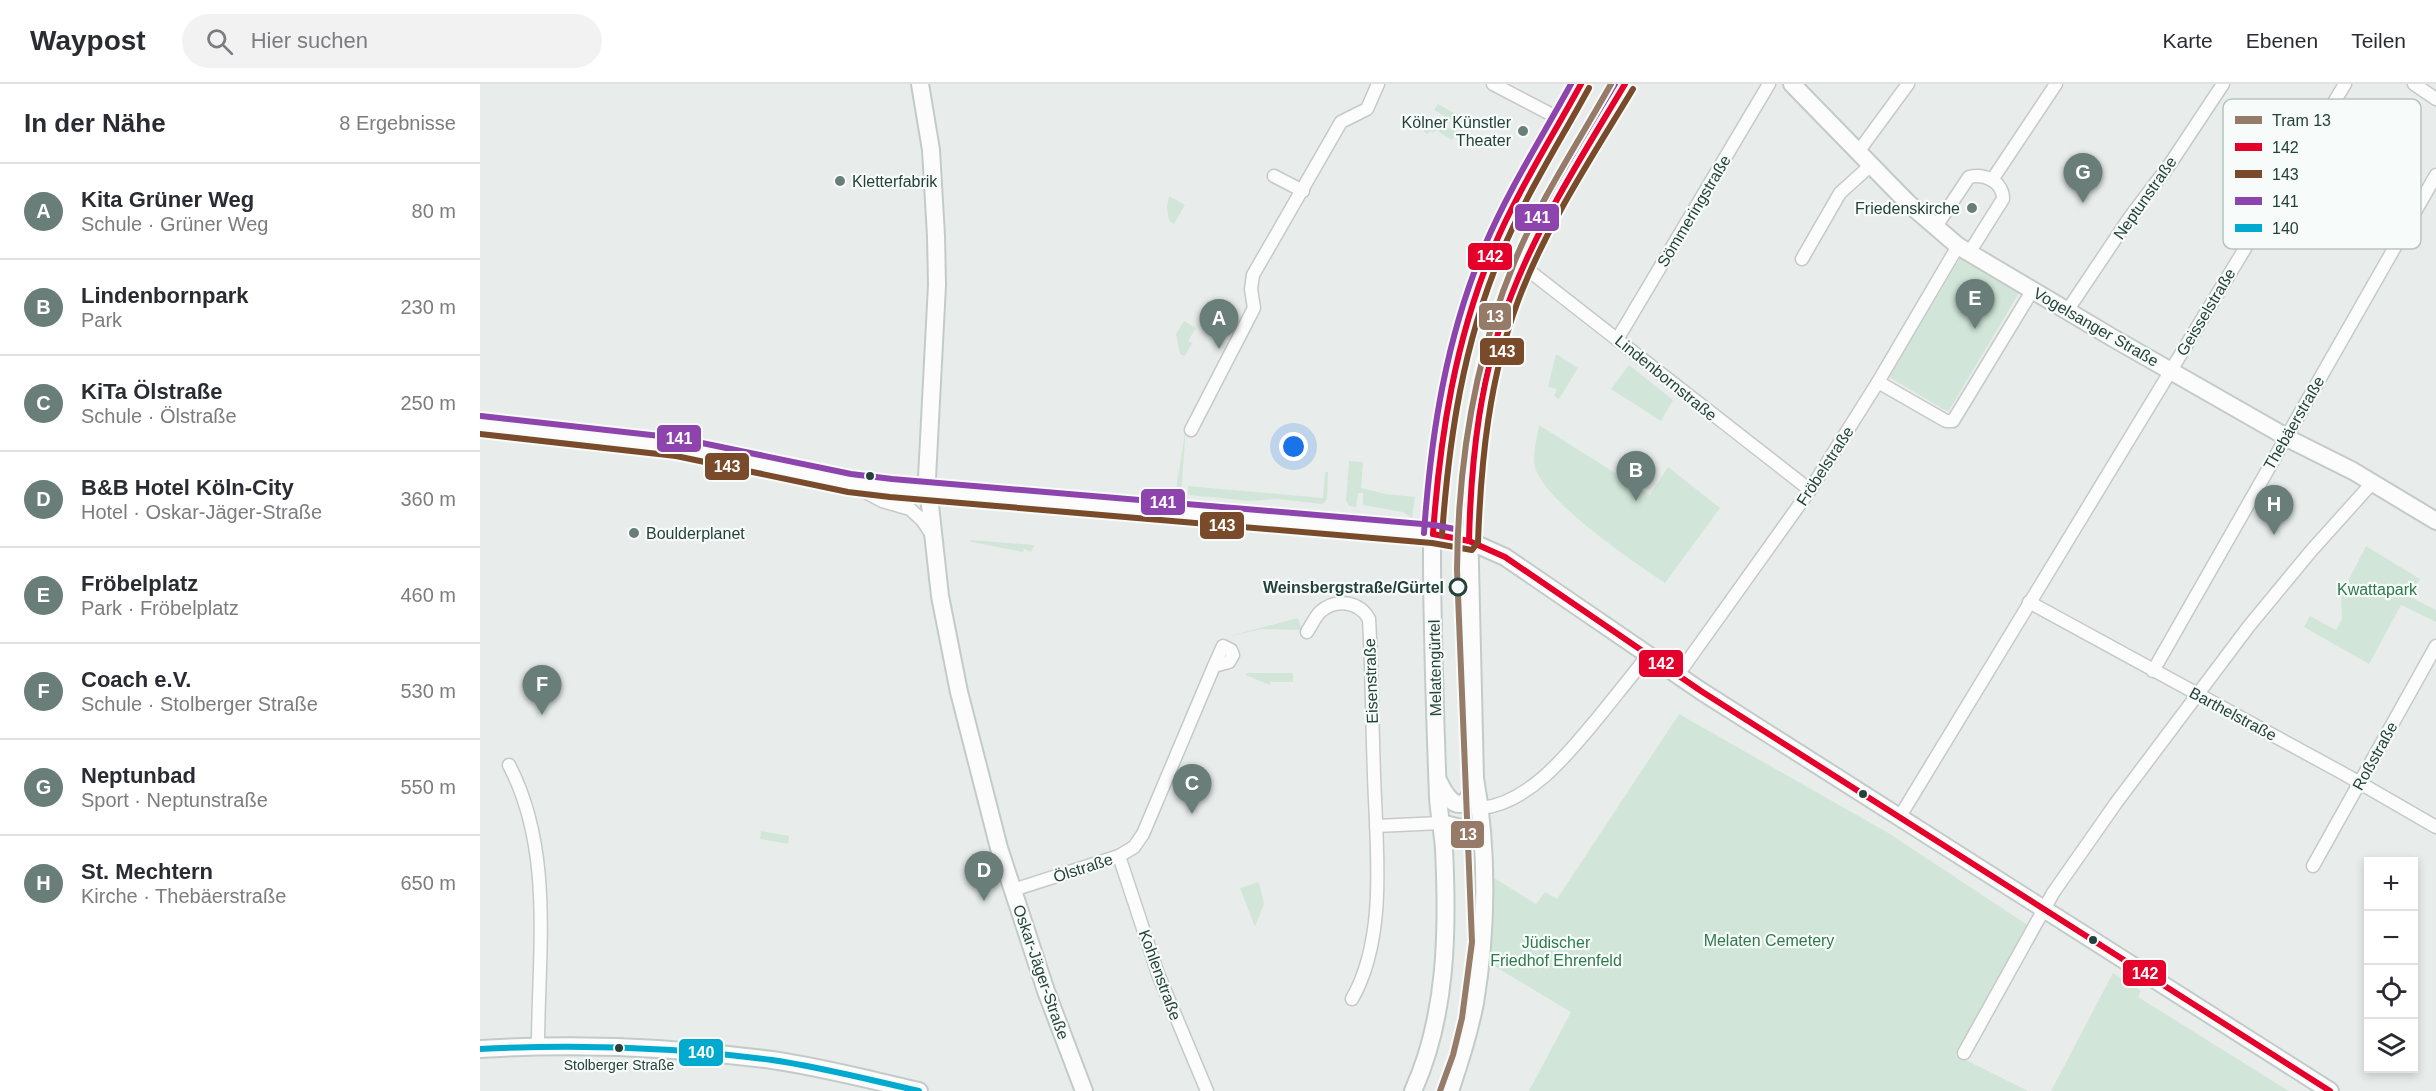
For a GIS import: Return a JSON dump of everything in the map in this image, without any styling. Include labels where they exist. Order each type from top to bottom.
[{"type":"street","name":"Oskar-Jäger-Straße","points":[[920,84],[931,150],[937,274],[927,492],[940,596],[954,672],[999,848],[1046,991],[1084,1091]]},
{"type":"street","points":[[1493,84],[1562,120]]},
{"type":"street","name":"Melatengürtel","points":[[1413,1091],[1429,1048],[1442,985],[1445,941],[1444,856],[1438,778],[1433,534],[1438,464],[1470,313],[1494,247],[1581,84]]},
{"type":"street","points":[[1450,1091],[1464,1048],[1475,1002],[1482,929],[1482,845],[1480,808],[1475,778],[1469,541],[1472,468],[1486,383],[1498,336],[1523,266],[1559,197],[1625,84]]},
{"type":"street","name":"Sömmeringstraße","points":[[1618,338],[1769,84]]},
{"type":"street","name":"Vogelsanger Straße","points":[[1792,84],[1935,228],[1963,249],[2286,437],[2373,482],[2436,521]]},
{"type":"street","points":[[1858,152],[1908,84]]},
{"type":"street","points":[[1935,228],[1970,177],[1985,176],[1992,180],[2056,84]]},
{"type":"street","name":"Neptunstraße","points":[[2067,311],[2223,84]]},
{"type":"street","name":"Geisselstraße","points":[[2335,99],[2344,84]]},
{"type":"street","points":[[2414,84],[2436,99]]},
{"type":"street","points":[[1191,430],[1254,309],[1251,289],[1253,274],[1341,122],[1367,109],[1373,85]]},
{"type":"street","points":[[1802,259],[1840,194],[1870,165]]},
{"type":"street","name":"Thebäerstraße","points":[[2421,201],[2436,175]]},
{"type":"street","points":[[1274,177],[1303,191]]},
{"type":"street","name":"Fröbelstraße","points":[[1677,676],[1810,490],[1963,249],[2003,199],[2002,191],[1992,180]]},
{"type":"street","name":"Geisselstraße","points":[[1899,818],[2244,249]]},
{"type":"street","name":"Thebäerstraße","points":[[2153,671],[2394,249]]},
{"type":"street","name":"Lindenbornstraße","points":[[1523,266],[1810,490]]},
{"type":"street","points":[[1878,382],[1946,421],[1953,421],[2032,291]]},
{"type":"street","points":[[480,425],[677,447],[850,483],[927,492],[1433,534],[1469,541],[1505,557],[1532,574],[1677,676],[2331,1091]]},
{"type":"street","points":[[1964,1053],[2043,910],[2116,803],[2268,603],[2373,482]]},
{"type":"street","points":[[850,483],[882,501],[910,509],[922,520],[932,535]]},
{"type":"street","name":"Barthelstraße","points":[[2029,602],[2361,783],[2436,827]]},
{"type":"street","name":"Eisenstraße","points":[[1307,632],[1320,612],[1335,605],[1355,604],[1366,612],[1369,619],[1376,890],[1373,938],[1364,978],[1352,999]]},
{"type":"street","name":"Roßstraße","points":[[2313,866],[2436,646]]},
{"type":"street","points":[[1480,808],[1495,807],[1518,795],[1540,780],[1565,758],[1647,656]]},
{"type":"street","name":"Ölstraße","points":[[1013,890],[1119,856],[1134,847],[1143,834],[1214,666]]},
{"type":"street","points":[[509,765],[519,784],[537,849],[540,882],[538,1047]]},
{"type":"street","points":[[1438,778],[1447,798],[1457,804],[1470,796],[1475,778]]},
{"type":"street","points":[[1376,826],[1441,824],[1469,830],[1482,845]]},
{"type":"street","name":"Kohlenstraße","points":[[1119,856],[1158,974],[1207,1091]]},
{"type":"street","points":[[480,1049],[600,1045],[683,1050],[773,1060],[919,1091]]},
{"type":"green space","points":[[1438,104],[1473,124],[1470,130],[1434,110]]},
{"type":"green space","points":[[1430,118],[1457,132],[1452,140],[1436,130],[1428,134],[1423,131]]},
{"type":"green space","points":[[1169,196],[1185,205],[1174,224],[1169,221],[1167,207]]},
{"type":"green space","points":[[1960,258],[2019,293],[1948,412],[1889,377]]},
{"type":"green space","points":[[1184,321],[1196,328],[1188,341],[1192,343],[1185,356],[1180,354],[1176,334]]},
{"type":"green space","points":[[1556,354],[1578,368],[1559,399],[1554,396],[1557,389],[1548,387]]},
{"type":"green space","points":[[1629,365],[1673,400],[1661,421],[1611,389]]},
{"type":"green space","points":[[1539,425],[1650,495],[1668,467],[1720,508],[1665,583],[1572,514],[1542,481],[1534,462]]},
{"type":"green space","points":[[1186,427],[1181,496],[1175,495]]},
{"type":"green space","points":[[1349,461],[1363,462],[1361,488],[1386,494],[1415,497],[1412,518],[1403,512],[1363,505],[1363,493],[1358,493],[1356,507],[1349,506],[1346,501]]},
{"type":"green space","points":[[1325,472],[1328,472],[1327,499],[1323,504],[1277,499],[1250,501],[1188,495],[1188,486],[1323,498]]},
{"type":"green space","points":[[971,540],[1035,544],[1031,552],[1024,549],[1023,552],[971,542]]},
{"type":"green space","name":"Kwattapark","points":[[2366,546],[2420,579],[2410,597],[2436,610],[2436,622],[2401,605],[2369,664],[2304,627],[2310,616],[2336,630],[2342,619],[2341,595]]},
{"type":"green space","points":[[1298,618],[1302,630],[1262,629],[1226,637]]},
{"type":"green space","points":[[1247,673],[1293,673],[1293,682],[1270,682],[1270,685],[1245,675]]},
{"type":"green space","name":"Melaten Cemetery","points":[[1679,714],[1890,834],[2029,926],[1956,1055],[2028,1091],[1529,1091],[1571,1012],[1494,966],[1489,966],[1492,924],[1491,876],[1536,904],[1545,892],[1557,899]]},
{"type":"green space","points":[[761,831],[789,836],[788,844],[760,839]]},
{"type":"green space","points":[[1259,882],[1264,904],[1255,927],[1240,888]]},
{"type":"green space","points":[[2113,973],[2141,991],[2138,997],[2289,1091],[2051,1091]]},
{"type":"tram line","name":"13","points":[[1440,1091],[1453,1055],[1462,1018],[1472,942],[1457,570],[1461,491],[1471,414],[1488,337],[1514,263],[1547,195],[1611,84]]},
{"type":"transit line","name":"141","points":[[1424,533],[1436,423],[1450,350],[1471,280],[1504,204],[1571,84]]},
{"type":"transit line","name":"142","points":[[1433,534],[1440,461],[1451,389],[1480,283],[1513,207],[1581,84]]},
{"type":"transit line","name":"141","points":[[481,416],[678,438],[851,474],[892,479],[1434,525],[1460,530],[1471,410],[1492,321],[1502,293],[1540,212],[1615,84]]},
{"type":"transit line","name":"142","points":[[1469,541],[1472,479],[1479,417],[1500,326],[1535,241],[1625,84]]},
{"type":"transit line","name":"143","points":[[1442,535],[1449,463],[1460,392],[1467,357],[1488,288],[1521,211],[1589,88]]},
{"type":"transit line","name":"143","points":[[480,434],[676,456],[848,492],[890,497],[1432,543],[1472,550],[1478,542],[1484,450],[1493,390],[1518,301],[1556,219],[1633,89]]},
{"type":"transit line","name":"142","points":[[1433,534],[1469,541],[1505,557],[1701,691],[2330,1091]]},
{"type":"transit line","name":"140","points":[[480,1049],[589,1047],[699,1052],[790,1063],[919,1091]]},
{"type":"place","name":"Kölner Künstler Theater","points":[[1523,131]]},
{"type":"place","name":"Kletterfabrik","points":[[840,181]]},
{"type":"place","name":"Neptunbad","points":[[2083,203]]},
{"type":"place","name":"Friedenskirche","points":[[1972,208]]},
{"type":"place","name":"Fröbelplatz","points":[[1975,329]]},
{"type":"place","name":"Kita Grüner Weg","points":[[1219,349]]},
{"type":"place","name":"Lindenbornpark","points":[[1636,501]]},
{"type":"place","name":"Boulderplanet","points":[[634,533]]},
{"type":"place","name":"St. Mechtern","points":[[2274,535]]},
{"type":"place","name":"Weinsbergstraße/Gürtel","points":[[1458,587]]},
{"type":"place","name":"Coach e.V.","points":[[542,715]]},
{"type":"place","name":"KiTa Ölstraße","points":[[1192,814]]},
{"type":"place","name":"B&B Hotel Köln-City","points":[[984,901]]},
{"type":"place","name":"Stolberger Straße","points":[[619,1048]]},
{"type":"park label","name":"Jüdischer Friedhof Ehrenfeld","points":[[1556,951]]}]
